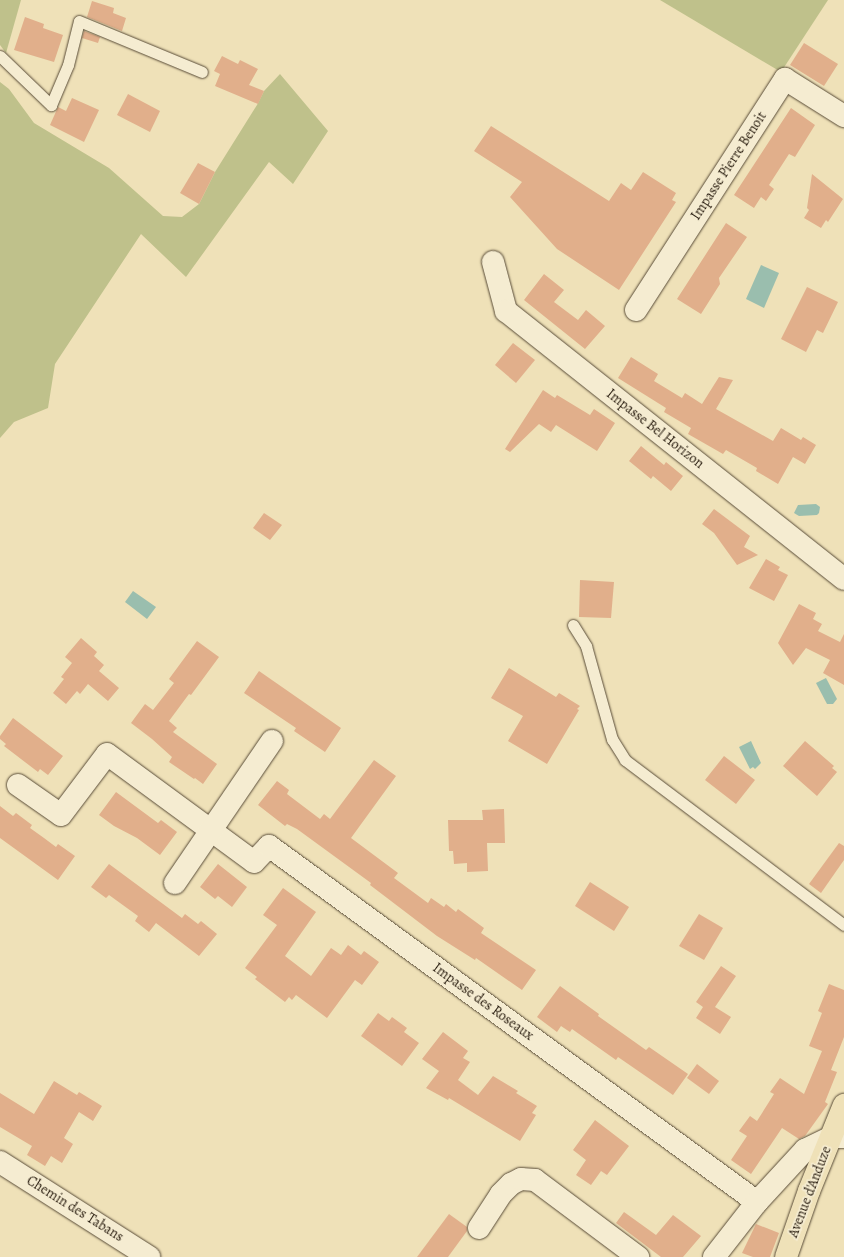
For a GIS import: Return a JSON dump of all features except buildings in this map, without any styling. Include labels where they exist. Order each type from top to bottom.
[{"type":"main road","name":"Avenue d'Anduze","points":[[786,1257],[809,1191],[838,1137],[844,1106]]},
{"type":"street","name":"Impasse Pierre Benoit","points":[[636,310],[785,80],[844,116]]},
{"type":"street","name":"Impasse Bel Horizon","points":[[493,262],[506,311],[844,579]]},
{"type":"street","points":[[175,883],[212,831],[272,741]]},
{"type":"street","name":"Impasse des Roseaux","points":[[18,785],[61,815],[107,754],[254,862],[269,846],[757,1202]]},
{"type":"street","points":[[714,1257],[757,1202],[805,1150],[838,1137]]},
{"type":"street","name":"Chemin des Tabans","points":[[0,1162],[149,1257]]},
{"type":"street","points":[[479,1228],[501,1194],[511,1184],[522,1179],[535,1180],[638,1257]]},
{"type":"lane","points":[[0,56],[51,105],[68,65],[79,21],[202,72]]},
{"type":"lane","points":[[573,625],[586,646],[612,739],[625,760],[844,925]]},
{"type":"green space","points":[[0,0],[21,0],[6,53],[0,45]]},
{"type":"green space","points":[[660,0],[828,0],[781,72]]},
{"type":"green space","points":[[280,74],[328,131],[293,184],[269,162],[186,277],[141,234],[55,364],[48,408],[14,422],[0,438],[0,82],[9,89],[34,123],[109,168],[163,216],[182,217],[199,204],[215,172],[257,105],[264,91]]},
{"type":"shaded area","points":[[761,265],[779,273],[764,308],[746,299]]},
{"type":"shaded area","points":[[816,504],[820,507],[817,515],[799,516],[794,513],[798,505]]},
{"type":"shaded area","points":[[133,591],[156,607],[147,619],[125,602]]},
{"type":"shaded area","points":[[826,678],[837,699],[833,704],[827,704],[816,683]]},
{"type":"shaded area","points":[[751,741],[761,763],[755,769],[753,767],[750,769],[739,747]]}]
